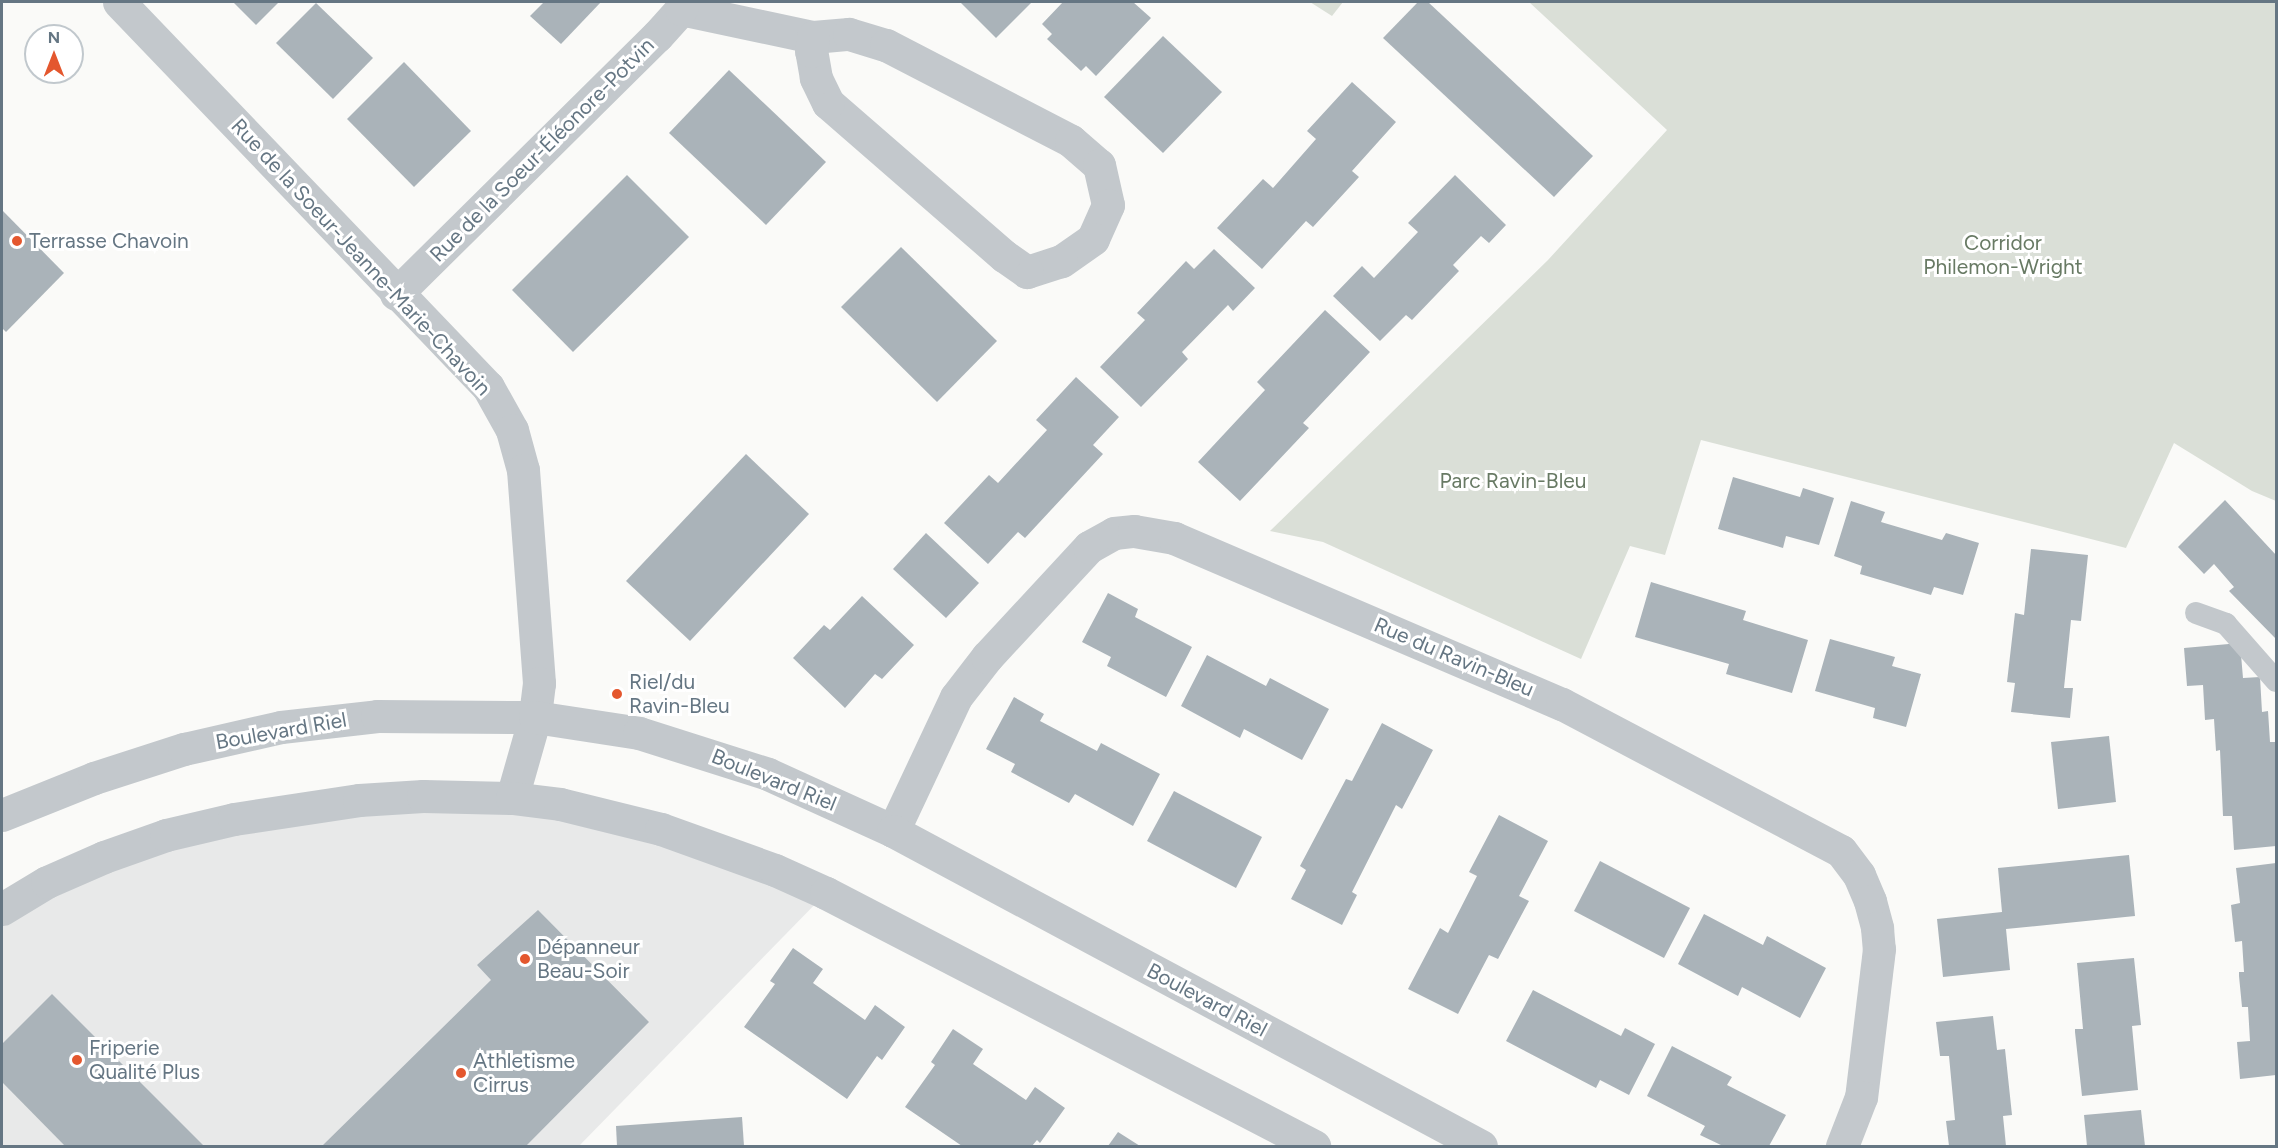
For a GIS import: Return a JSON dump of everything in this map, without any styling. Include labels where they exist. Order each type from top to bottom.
[{"type":"street","name":"Rue de la Soeur-Jeanne-Marie-Chavoin","points":[[119,2],[396,294],[488,387],[512,430],[523,470],[539,683],[535,717],[512,798]]},
{"type":"street","name":"Rue de la Soeur-Éléonore-Potvin","points":[[396,294],[657,36],[682,5]]},
{"type":"street","points":[[682,5],[813,37],[849,34],[886,45],[1071,141],[1099,165],[1108,205],[1092,239],[1061,261],[1027,272],[1004,256],[828,103],[816,78],[811,51],[813,37]]},
{"type":"street","name":"Rue du Ravin-Bleu","points":[[893,831],[956,698],[987,657],[1089,547],[1114,533],[1151,532],[1174,538],[1562,704],[1841,851],[1850,860],[1863,884],[1877,928],[1879,949],[1861,1097],[1842,1146]]},
{"type":"street","name":"Boulevard Riel","points":[[2,815],[94,778],[172,753],[280,727],[377,716],[535,717],[639,733],[718,756],[808,791],[893,831],[1481,1146]]},
{"type":"street","points":[[2,909],[47,882],[104,857],[166,835],[234,819],[359,800],[423,796],[512,798],[560,804],[607,814],[721,849],[775,870],[846,904],[1314,1146]]},
{"type":"lane","points":[[2196,613],[2226,624],[2277,681]]},
{"type":"shaded area","points":[[512,798],[826,893],[579,1146],[2,1146],[2,909],[166,835]]},
{"type":"green space","points":[[1310,2],[1343,2],[1332,16]]},
{"type":"green space","name":"Corridor Philemon-Wright","points":[[1529,2],[2276,2],[2276,501],[2252,491],[2174,443],[2126,548],[1701,440],[1665,555],[1630,546],[1581,659],[1323,542],[1270,531],[1548,260],[1667,130]]},
{"type":"building","points":[[233,2],[279,2],[256,25]]},
{"type":"building","points":[[544,2],[601,2],[561,44],[530,16]]},
{"type":"building","points":[[960,2],[1032,2],[996,38]]},
{"type":"building","points":[[1063,2],[1133,2],[1151,18],[1096,76],[1086,66],[1081,71],[1047,39],[1052,34],[1042,24]]},
{"type":"building","points":[[1418,2],[1428,2],[1593,156],[1554,197],[1383,38]]},
{"type":"building","points":[[316,3],[373,58],[333,99],[276,43]]},
{"type":"building","points":[[1163,36],[1222,92],[1163,153],[1104,97]]},
{"type":"building","points":[[404,62],[471,131],[414,187],[347,119]]},
{"type":"building","points":[[729,70],[826,162],[766,225],[669,133]]},
{"type":"building","points":[[1352,82],[1396,122],[1352,171],[1359,177],[1313,227],[1306,221],[1262,269],[1217,228],[1263,179],[1273,188],[1316,139],[1307,131]]},
{"type":"building","points":[[627,175],[689,237],[573,352],[512,290]]},
{"type":"building","points":[[1455,175],[1506,225],[1489,243],[1481,236],[1453,265],[1459,271],[1412,320],[1406,315],[1380,341],[1333,296],[1362,266],[1374,278],[1418,232],[1408,223]]},
{"type":"building","name":"Terrasse Chavoin","points":[[2,210],[64,273],[6,332],[2,328]]},
{"type":"building","points":[[901,247],[997,341],[937,402],[841,307]]},
{"type":"building","points":[[1214,249],[1255,288],[1233,311],[1228,305],[1182,352],[1188,359],[1141,407],[1100,367],[1145,320],[1137,313],[1186,261],[1194,269]]},
{"type":"building","points":[[1325,310],[1370,352],[1303,423],[1309,428],[1240,501],[1198,462],[1265,390],[1257,382]]},
{"type":"building","points":[[1076,377],[1119,417],[1093,445],[1103,454],[1025,538],[1018,532],[988,564],[944,523],[989,475],[998,483],[1047,430],[1036,420]]},
{"type":"building","points":[[746,454],[809,514],[690,641],[626,581]]},
{"type":"building","points":[[1733,477],[1800,497],[1803,488],[1834,498],[1819,545],[1786,536],[1783,548],[1718,529]]},
{"type":"building","points":[[2225,500],[2276,555],[2276,639],[2229,591],[2234,587],[2214,564],[2204,574],[2178,547]]},
{"type":"building","points":[[1851,501],[1885,512],[1881,522],[1942,540],[1946,533],[1979,543],[1963,595],[1934,587],[1931,595],[1860,574],[1862,566],[1834,556]]},
{"type":"building","points":[[926,533],[979,583],[946,618],[893,569]]},
{"type":"building","points":[[2031,549],[2088,555],[2081,621],[2071,620],[2064,688],[2073,688],[2070,718],[2011,712],[2015,683],[2007,682],[2015,613],[2024,615]]},
{"type":"building","points":[[1651,582],[1746,611],[1743,620],[1808,640],[1792,693],[1726,674],[1729,664],[1635,637]]},
{"type":"building","points":[[1108,593],[1138,609],[1135,617],[1192,647],[1166,697],[1107,666],[1111,657],[1082,642]]},
{"type":"building","points":[[862,596],[914,645],[882,679],[875,674],[845,708],[793,658],[824,625],[830,630]]},
{"type":"building","points":[[1830,639],[1895,657],[1892,666],[1921,674],[1906,727],[1873,718],[1875,708],[1815,691]]},
{"type":"building","points":[[2240,643],[2243,678],[2260,677],[2262,712],[2268,711],[2270,742],[2276,742],[2276,846],[2234,850],[2232,816],[2223,816],[2220,750],[2216,751],[2214,719],[2205,720],[2203,685],[2187,686],[2184,648]]},
{"type":"building","points":[[1207,655],[1266,686],[1270,678],[1329,709],[1302,760],[1244,729],[1240,738],[1181,706]]},
{"type":"building","points":[[1014,697],[1044,714],[1040,721],[1097,751],[1101,743],[1160,774],[1133,826],[1075,794],[1069,803],[1011,772],[1015,764],[986,749]]},
{"type":"building","points":[[1382,723],[1433,750],[1402,809],[1396,805],[1352,892],[1357,895],[1342,925],[1291,899],[1306,870],[1300,866],[1346,779],[1352,781]]},
{"type":"building","points":[[2109,736],[2116,802],[2058,809],[2051,742]]},
{"type":"building","points":[[1174,791],[1262,837],[1236,888],[1147,841]]},
{"type":"building","points":[[1499,815],[1548,841],[1519,896],[1529,901],[1498,959],[1489,955],[1458,1014],[1408,989],[1440,928],[1448,933],[1477,876],[1469,872]]},
{"type":"building","points":[[2129,855],[2135,916],[2006,929],[2010,970],[1943,977],[1937,919],[2002,912],[1998,868]]},
{"type":"building","points":[[1600,861],[1690,908],[1664,958],[1574,911]]},
{"type":"building","points":[[2276,863],[2276,1075],[2240,1079],[2237,1042],[2250,1041],[2248,1007],[2242,1007],[2239,976],[2239,972],[2244,972],[2242,941],[2235,942],[2231,905],[2240,903],[2236,868]]},
{"type":"building","points":[[538,910],[649,1022],[526,1146],[322,1146],[491,980],[477,965]]},
{"type":"building","points":[[1704,914],[1763,945],[1767,936],[1826,968],[1800,1018],[1742,987],[1738,996],[1678,964]]},
{"type":"building","points":[[793,948],[823,969],[813,983],[865,1020],[875,1005],[905,1027],[882,1060],[877,1056],[847,1099],[744,1027],[775,984],[770,981]]},
{"type":"building","points":[[2134,958],[2141,1025],[2132,1026],[2138,1090],[2082,1096],[2075,1032],[2075,1029],[2083,1029],[2077,963]]},
{"type":"building","points":[[1533,990],[1621,1036],[1625,1028],[1655,1044],[1629,1095],[1600,1080],[1596,1088],[1506,1041]]},
{"type":"building","points":[[52,994],[204,1146],[65,1146],[2,1082],[2,1044]]},
{"type":"building","points":[[1993,1016],[1997,1050],[2005,1049],[2012,1115],[2003,1116],[2006,1146],[1949,1146],[1946,1121],[1955,1120],[1949,1056],[1940,1056],[1936,1022]]},
{"type":"building","points":[[953,1029],[983,1049],[973,1064],[1026,1100],[1035,1087],[1065,1108],[1040,1143],[1037,1140],[1032,1146],[962,1146],[905,1107],[935,1065],[931,1062]]},
{"type":"building","points":[[1672,1046],[1732,1077],[1727,1085],[1786,1115],[1769,1146],[1723,1146],[1700,1135],[1705,1126],[1647,1096]]},
{"type":"building","points":[[2141,1110],[2145,1146],[2087,1146],[2084,1115]]},
{"type":"building","points":[[742,1117],[744,1146],[617,1146],[616,1126]]},
{"type":"building","points":[[1118,1132],[1140,1146],[1108,1146]]},
{"type":"place","name":"Terrasse Chavoin","points":[[17,241]]},
{"type":"place","name":"Riel/du Ravin-Bleu","points":[[617,694]]},
{"type":"place","name":"Dépanneur Beau-Soir","points":[[525,959]]},
{"type":"place","name":"Friperie Qualité Plus","points":[[77,1060]]},
{"type":"place","name":"Athletisme Cirrus","points":[[461,1073]]},
{"type":"park label","name":"Parc Ravin-Bleu","points":[[1513,481]]}]
